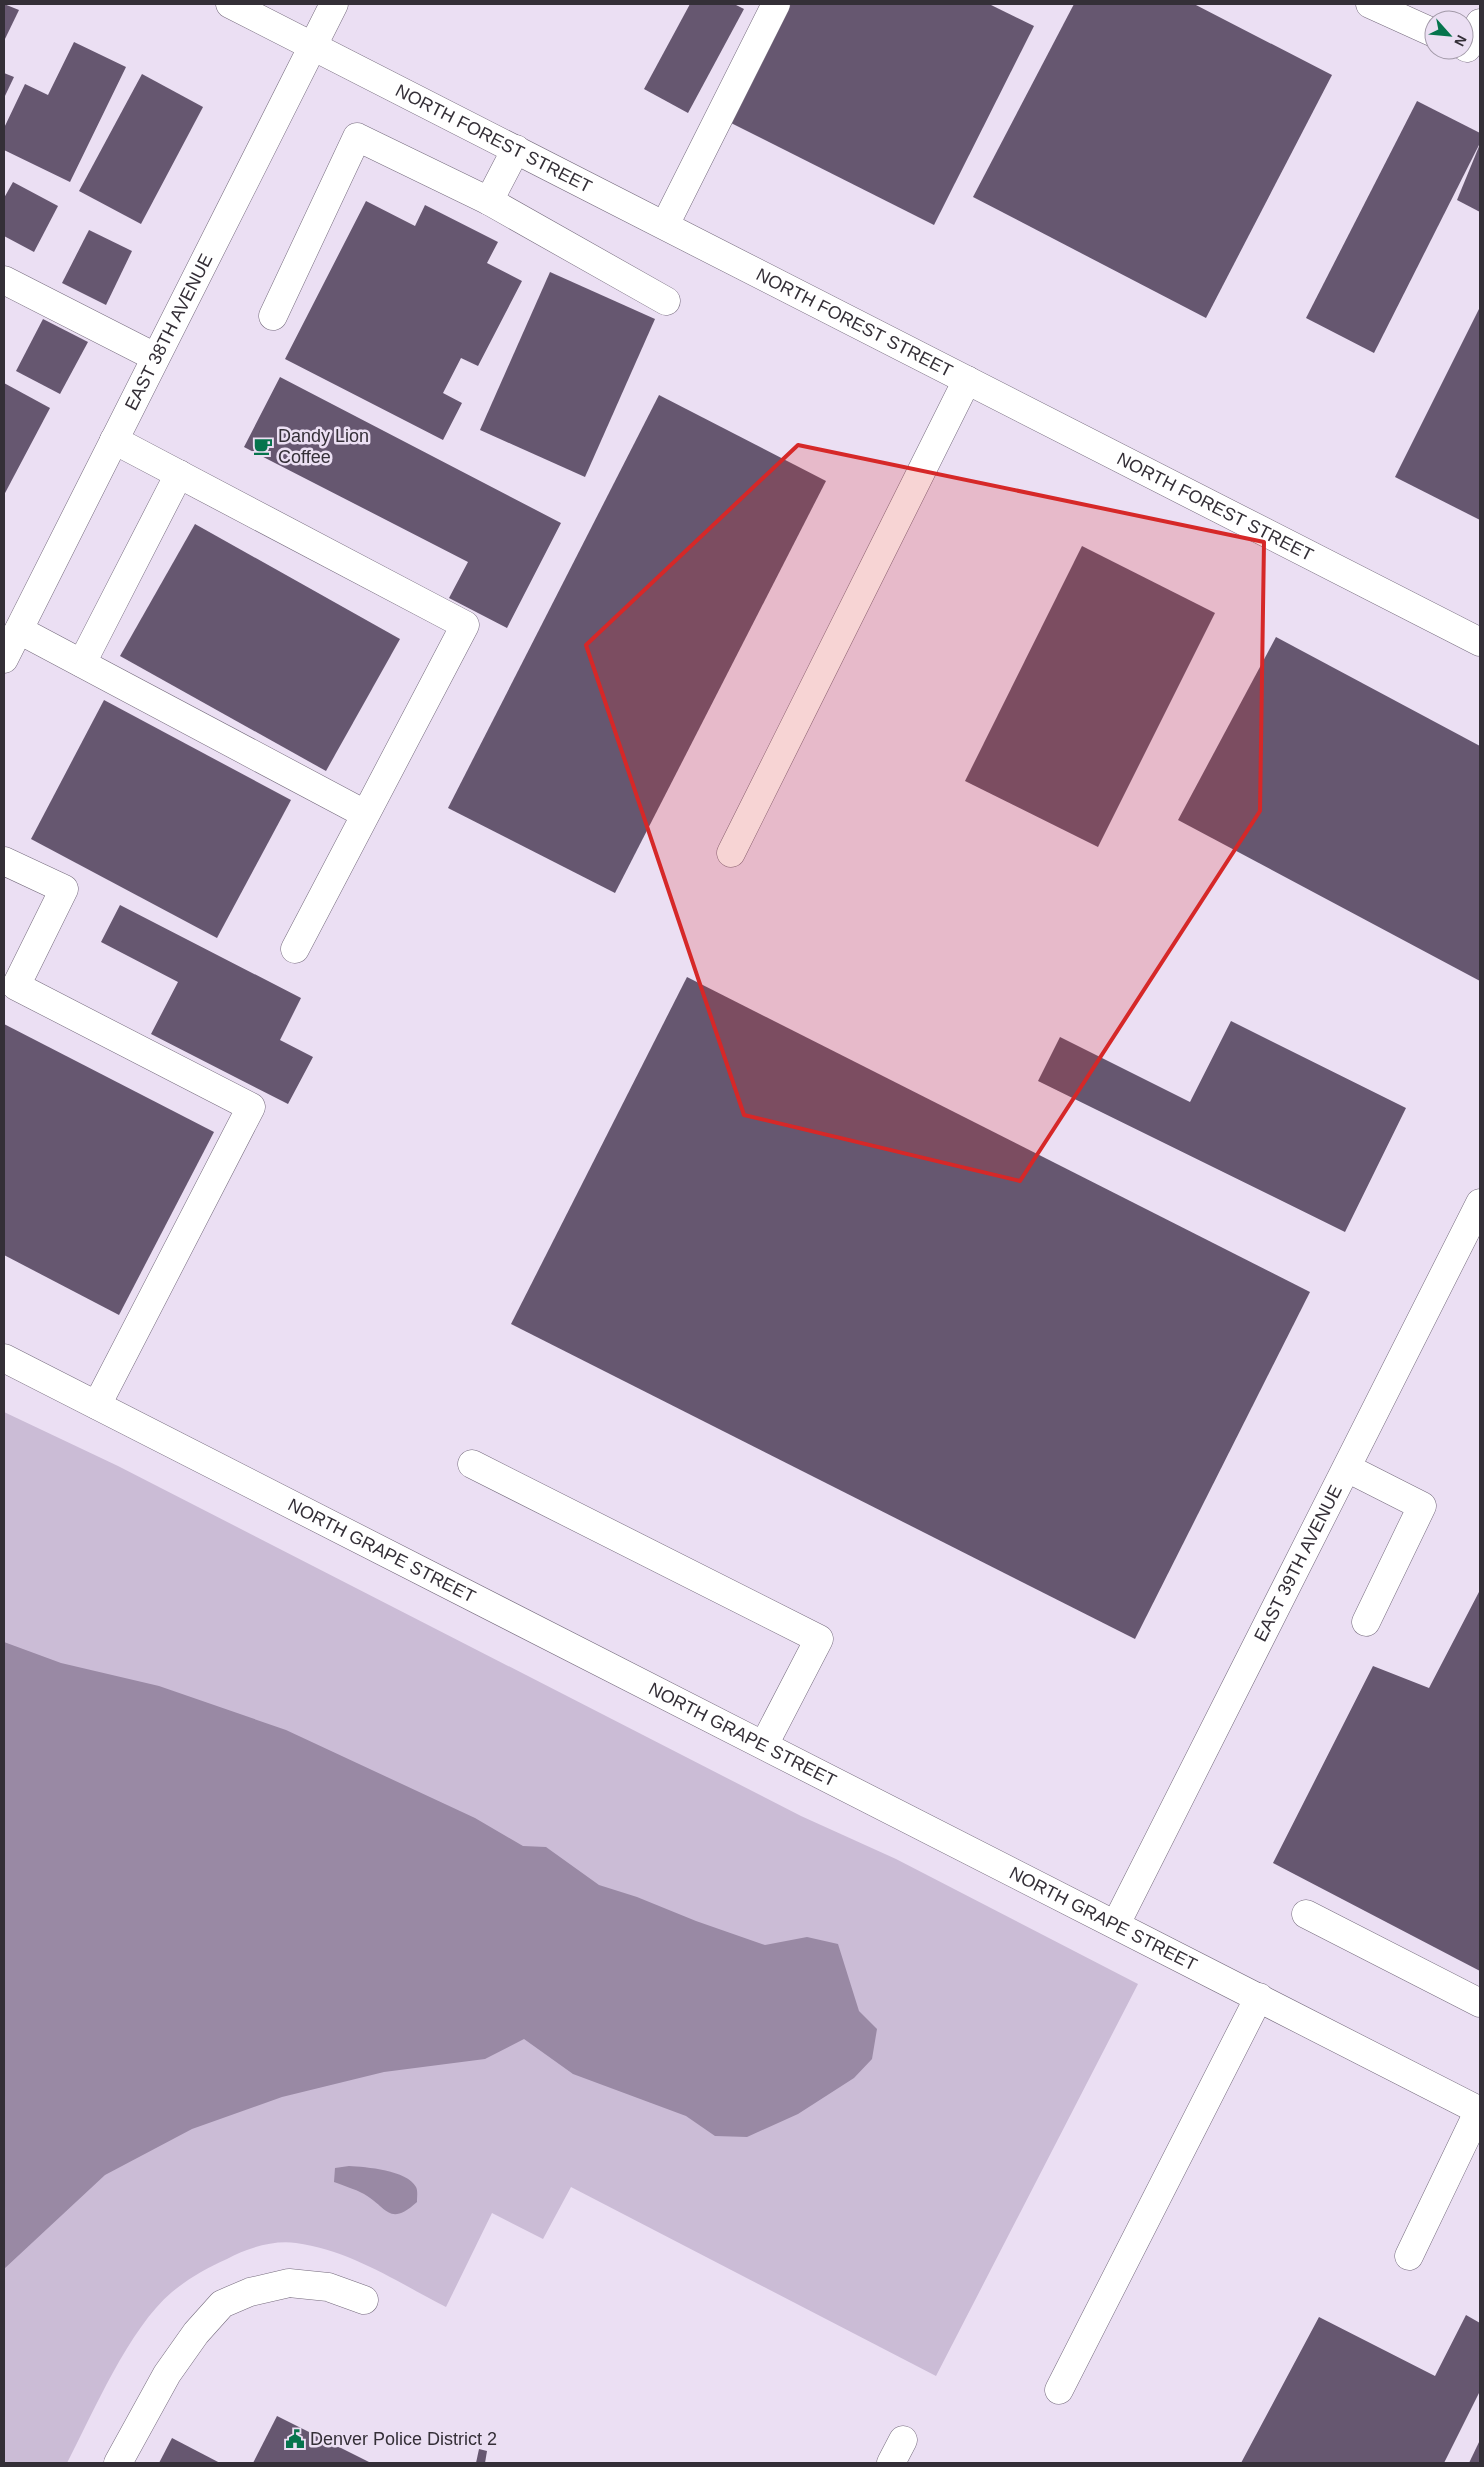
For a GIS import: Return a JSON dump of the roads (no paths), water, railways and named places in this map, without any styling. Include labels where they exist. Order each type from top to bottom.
[{"type":"street","name":"NORTH FOREST STREET","points":[[230,4],[1480,642]]},
{"type":"street","name":"EAST 38TH AVENUE","points":[[9,644],[334,4]]},
{"type":"street","points":[[665,225],[776,4]]},
{"type":"street","points":[[1370,4],[1424,28]]},
{"type":"street","points":[[1474,35],[1480,23]]},
{"type":"street","points":[[273,316],[358,137],[489,201],[666,301]]},
{"type":"street","points":[[489,201],[516,150]]},
{"type":"street","points":[[4,280],[155,357]]},
{"type":"street","points":[[731,853],[967,380]]},
{"type":"street","points":[[114,440],[465,625],[295,949]]},
{"type":"street","points":[[82,663],[179,474]]},
{"type":"street","points":[[9,644],[82,663],[366,814]]},
{"type":"street","points":[[4,861],[64,889],[16,986],[251,1107],[97,1405]]},
{"type":"street","name":"EAST 39TH AVENUE","points":[[1116,1924],[1480,1204]]},
{"type":"street","name":"NORTH GRAPE STREET","points":[[4,1358],[1480,2110]]},
{"type":"street","points":[[472,1464],[819,1639],[764,1745]]},
{"type":"street","points":[[1347,1468],[1422,1506],[1366,1622]]},
{"type":"street","points":[[1306,1914],[1480,2004]]},
{"type":"street","points":[[1059,2390],[1258,1997]]},
{"type":"street","points":[[1409,2256],[1480,2110]]},
{"type":"street","points":[[118,2463],[167,2374],[196,2333],[222,2304],[250,2292],[289,2283],[328,2287],[364,2300]]},
{"type":"place","name":"Dandy Lion Coffee","points":[[263,446]]},
{"type":"place","name":"Denver Police District 2","points":[[295,2439]]}]
